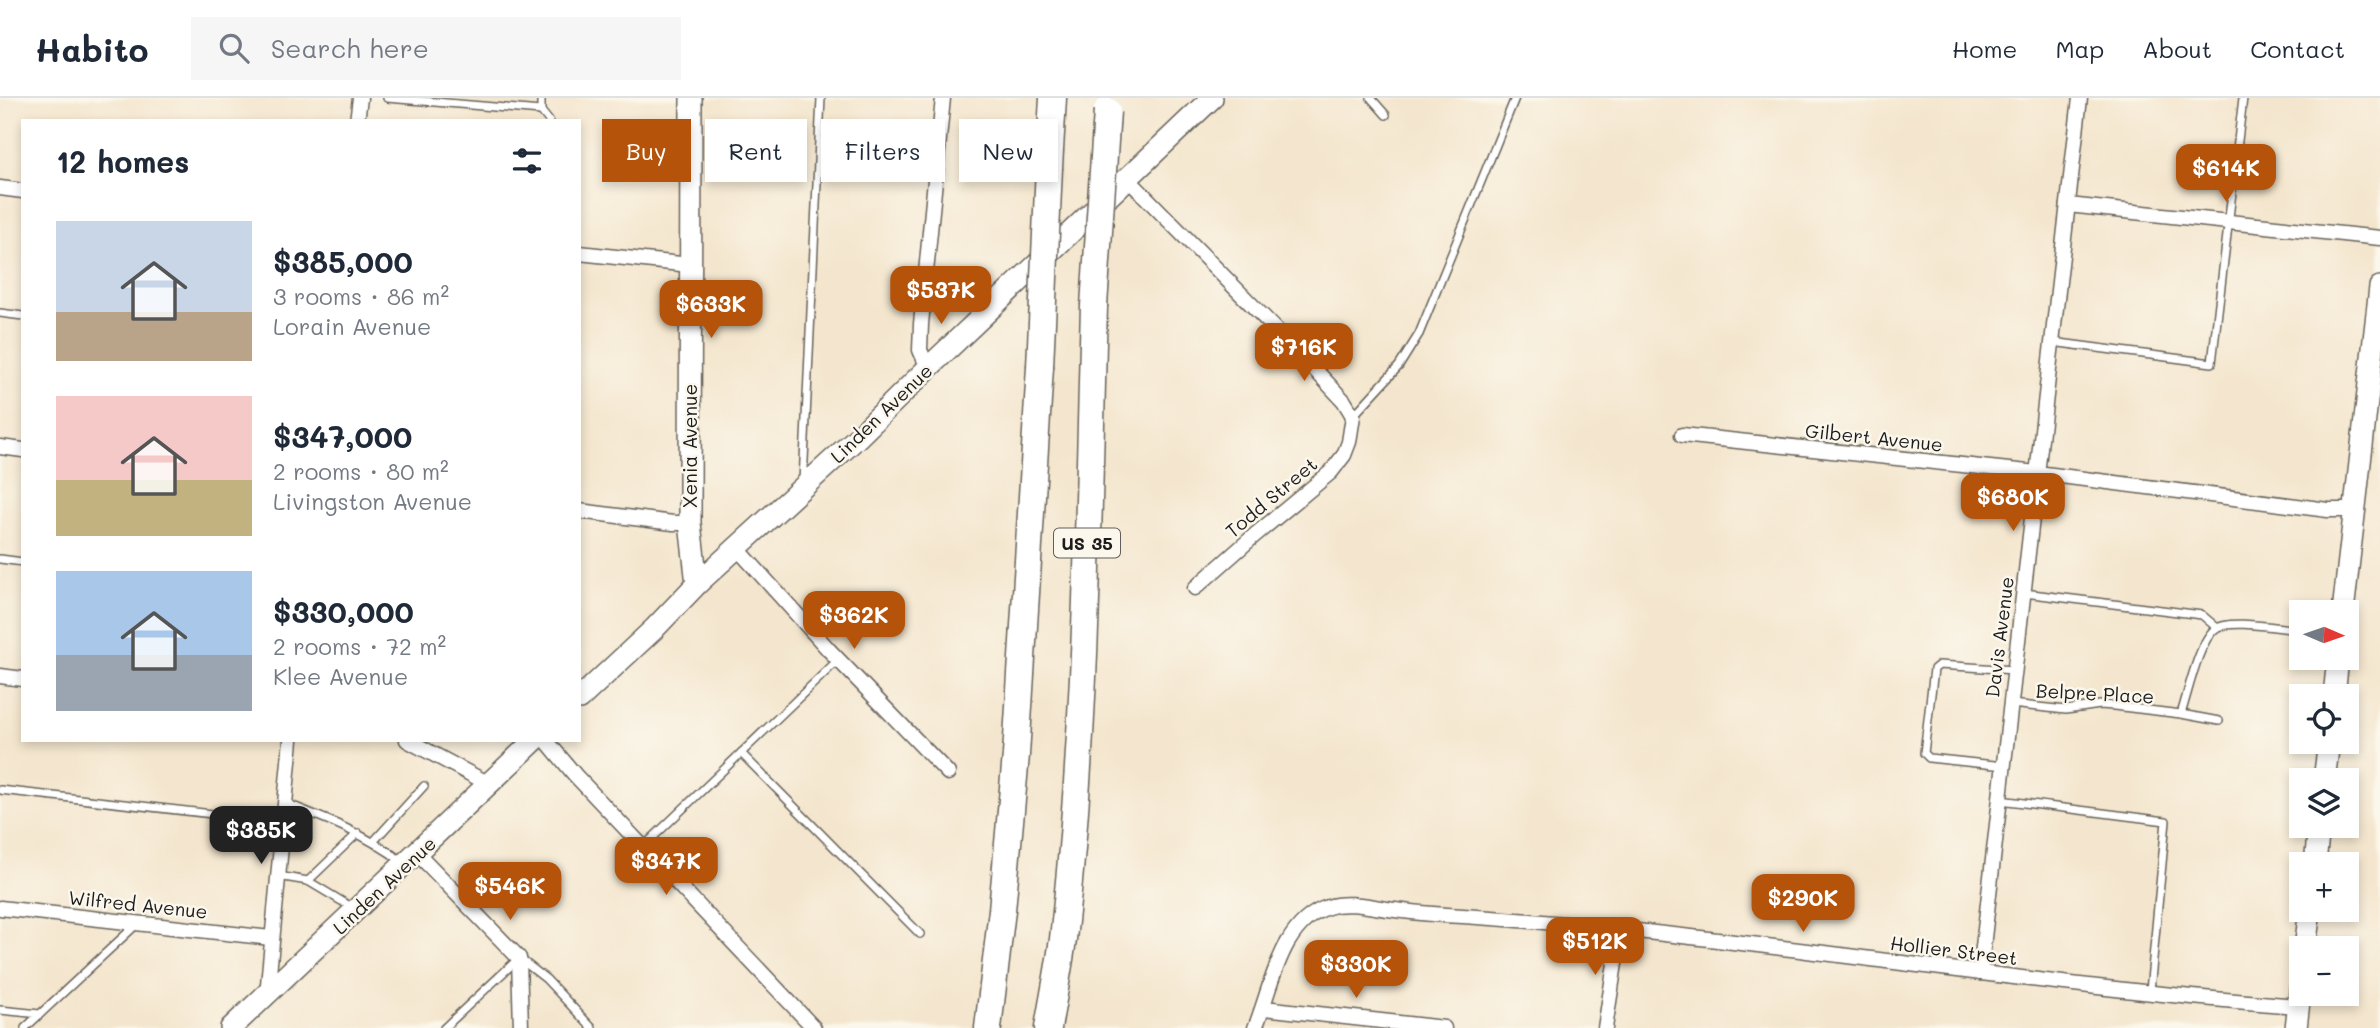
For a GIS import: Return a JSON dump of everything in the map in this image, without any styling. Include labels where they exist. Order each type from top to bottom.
[{"type":"highway","name":"US 35","points":[[988,1028],[1016,755],[1040,367],[1052,98]]},
{"type":"highway","name":"US 35","points":[[1048,1028],[1063,941],[1077,780],[1086,597],[1094,306],[1107,105]]},
{"type":"main road","name":"Xenia Avenue","points":[[691,98],[690,523],[697,584]]},
{"type":"main road","name":"Linden Avenue","points":[[581,697],[654,629],[697,584],[858,437],[1212,98]]},
{"type":"main road","points":[[2344,600],[2375,375],[2380,287]]},
{"type":"main road","name":"Linden Avenue","points":[[231,1028],[534,742]]},
{"type":"main road","points":[[2296,1028],[2299,1006]]},
{"type":"street","points":[[357,119],[360,98]]},
{"type":"street","points":[[928,368],[920,350],[921,324],[943,98]]},
{"type":"street","name":"Davis Avenue","points":[[1980,973],[2080,98]]},
{"type":"street","points":[[1127,178],[1307,360],[1344,401],[1353,416]]},
{"type":"street","points":[[0,188],[21,191]]},
{"type":"street","points":[[2068,205],[2380,238]]},
{"type":"street","points":[[581,253],[690,265]]},
{"type":"street","name":"Todd Street","points":[[1195,588],[1331,472],[1344,455],[1353,416]]},
{"type":"street","name":"Gilbert Avenue","points":[[1682,435],[2037,473],[2066,479],[2328,510],[2355,510]]},
{"type":"street","points":[[0,447],[21,450]]},
{"type":"street","points":[[581,511],[690,523]]},
{"type":"street","points":[[737,548],[838,660],[948,773]]},
{"type":"street","points":[[0,676],[21,679]]},
{"type":"street","points":[[267,995],[291,742]]},
{"type":"street","points":[[411,742],[489,784]]},
{"type":"street","points":[[548,742],[814,1028]]},
{"type":"street","points":[[411,858],[520,958],[522,1028]]},
{"type":"street","name":"Hollier Street","points":[[1264,1008],[1289,940],[1298,927],[1314,913],[1331,905],[1546,921],[2150,991],[2289,995]]},
{"type":"street","name":"Wilfred Avenue","points":[[0,908],[271,938]]},
{"type":"street","points":[[1605,1028],[1620,931]]},
{"type":"street","points":[[1255,1028],[1264,1008],[1444,1028]]},
{"type":"lane","points":[[387,98],[541,111]]},
{"type":"lane","points":[[541,98],[541,111],[547,119]]},
{"type":"lane","points":[[802,488],[821,98]]},
{"type":"lane","points":[[1371,98],[1386,115]]},
{"type":"lane","points":[[1353,416],[1399,366],[1419,334],[1515,98]]},
{"type":"lane","points":[[2052,342],[2212,363],[2243,98]]},
{"type":"lane","points":[[0,313],[21,316]]},
{"type":"lane","points":[[0,559],[21,562]]},
{"type":"lane","points":[[2024,593],[2202,615],[2216,628]]},
{"type":"lane","points":[[2181,714],[2206,640],[2216,628],[2232,624],[2289,629]]},
{"type":"lane","points":[[643,847],[838,660]]},
{"type":"lane","points":[[2004,766],[1929,758],[1924,753],[1934,669],[1939,665],[2015,670]]},
{"type":"lane","name":"Belpre Place","points":[[2011,704],[2066,710],[2100,705],[2114,706],[2219,721]]},
{"type":"lane","points":[[741,753],[920,934]]},
{"type":"lane","points":[[374,841],[425,786]]},
{"type":"lane","points":[[0,790],[283,822]]},
{"type":"lane","points":[[2000,800],[2166,821],[2150,991]]},
{"type":"lane","points":[[285,803],[411,858]]},
{"type":"lane","points":[[309,881],[358,833]]},
{"type":"lane","points":[[278,876],[309,881],[356,910]]},
{"type":"lane","points":[[25,1028],[137,923]]},
{"type":"lane","points":[[444,1028],[520,958],[546,979],[592,1028]]},
{"type":"lane","points":[[0,1010],[40,1014]]}]
